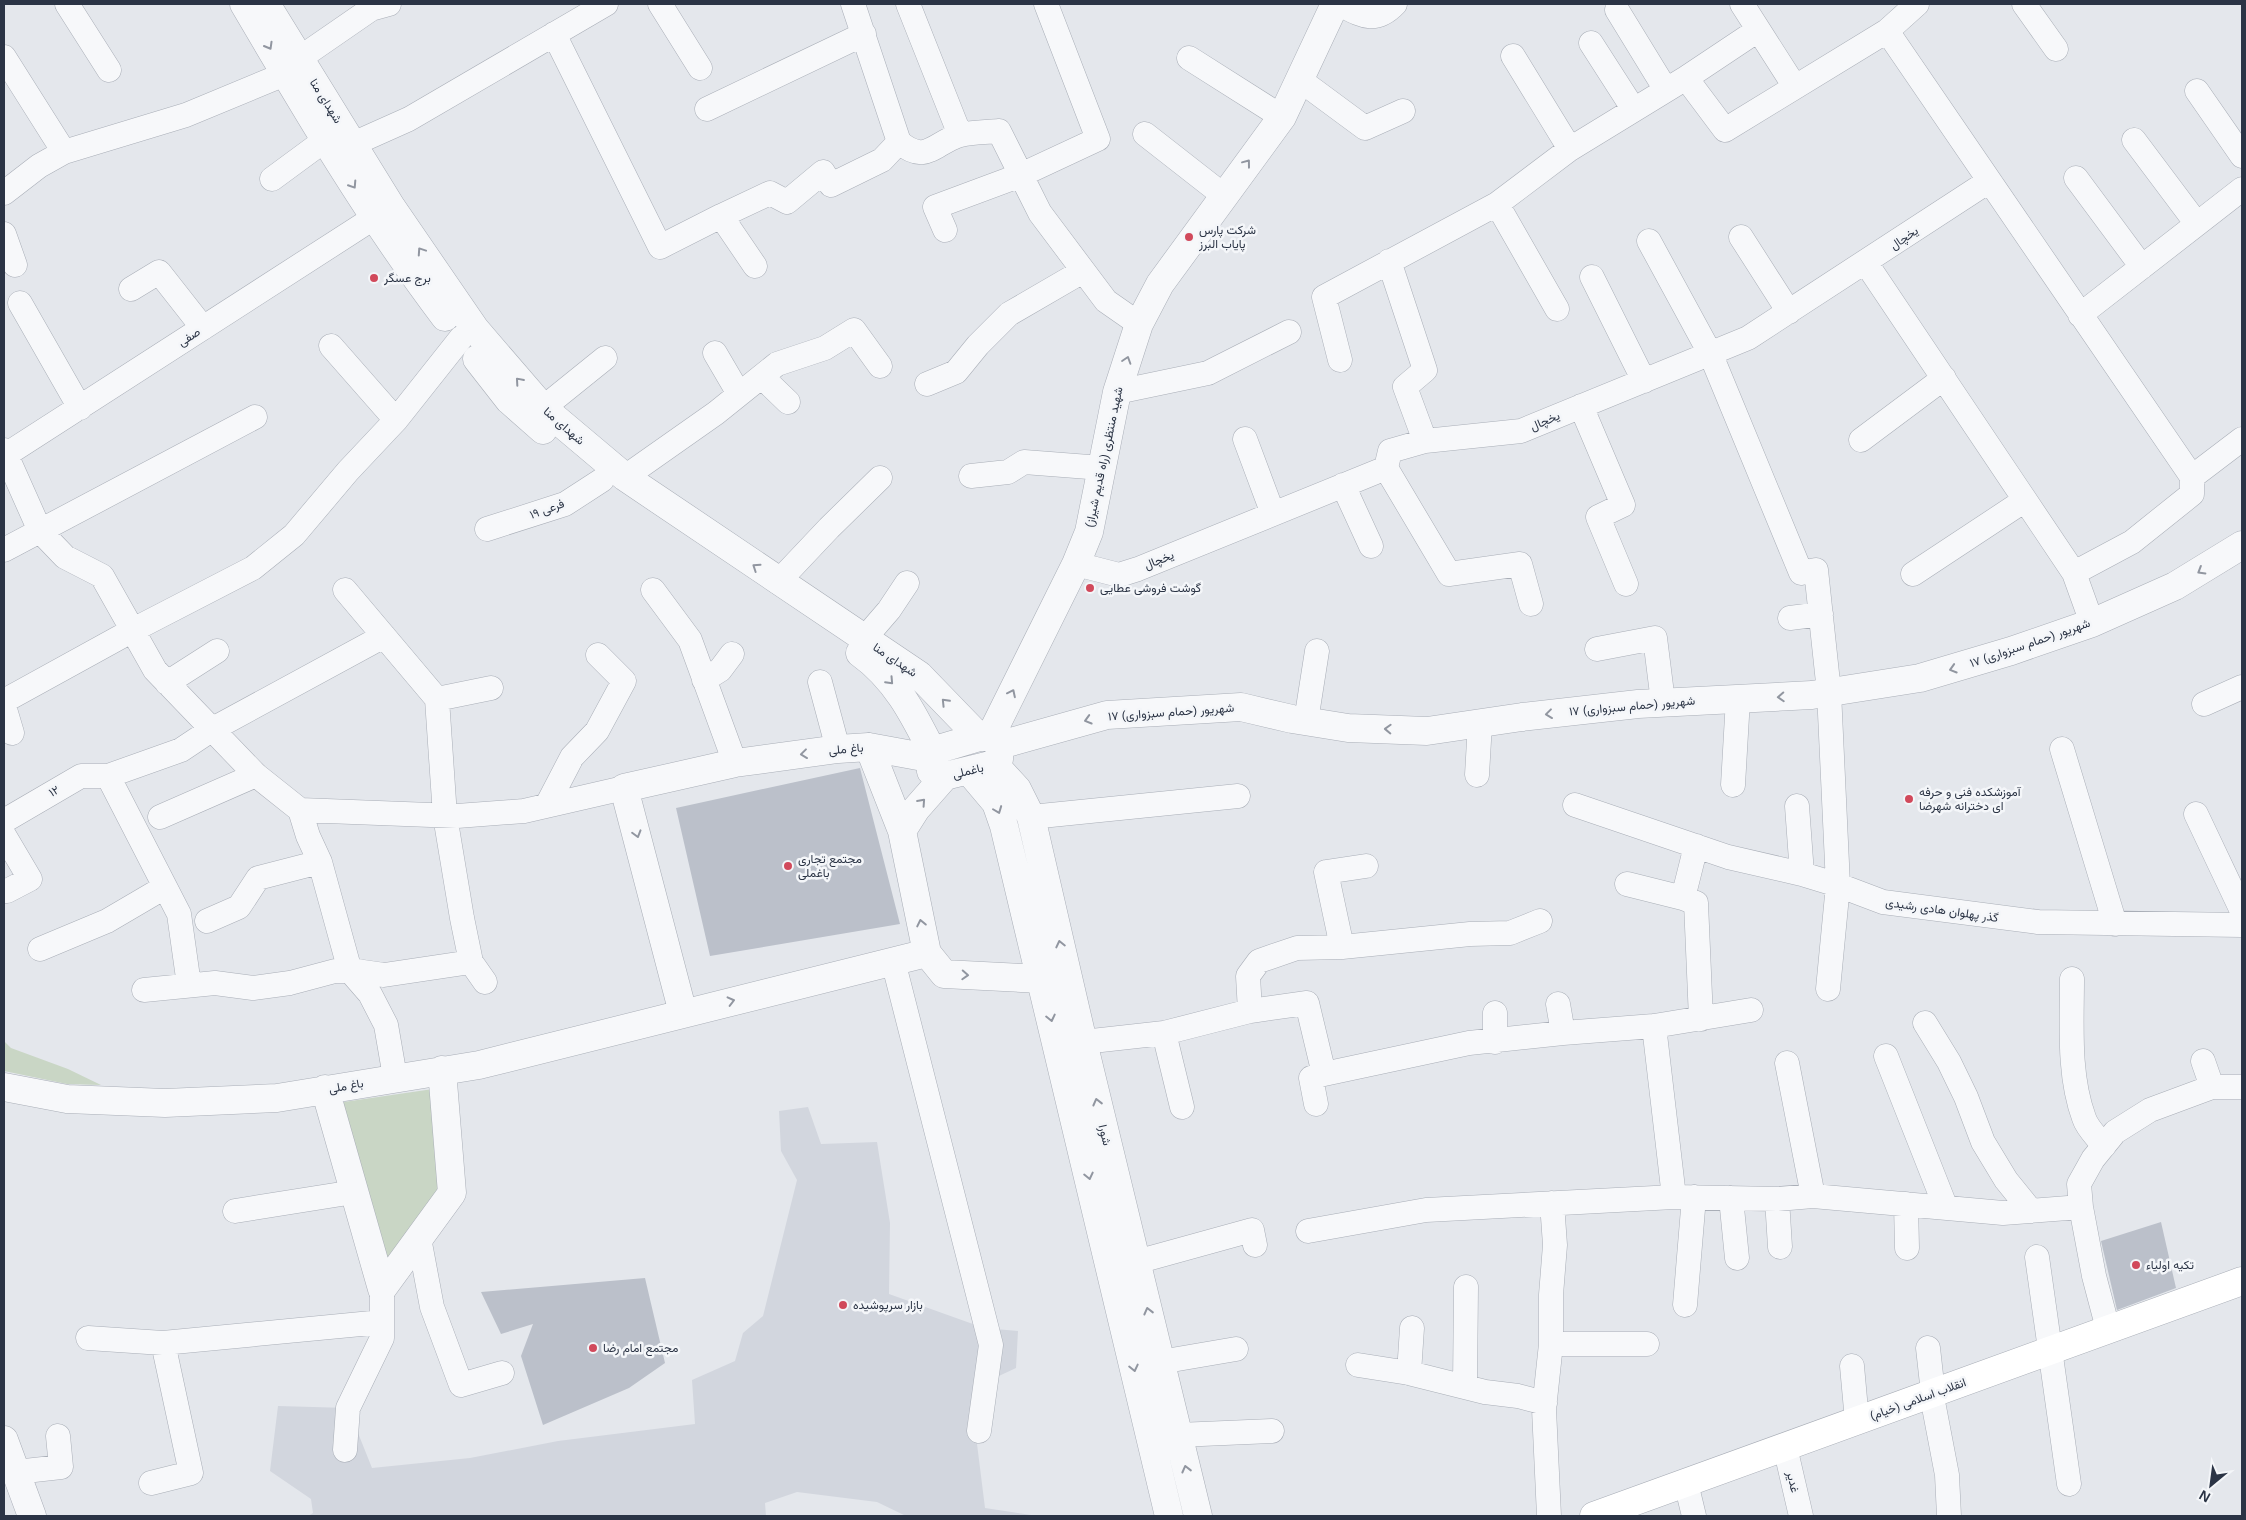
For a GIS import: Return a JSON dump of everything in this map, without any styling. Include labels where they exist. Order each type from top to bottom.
[{"type":"main road","name":"انقلاب اسلامی (خیام)","points":[[1594,1516],[1857,1421],[1934,1400],[2051,1350],[2242,1281]]},
{"type":"street","points":[[67,4],[109,70]]},
{"type":"street","name":"شهدای منا","points":[[244,4],[353,144],[383,213],[417,280],[510,400],[561,447],[778,582],[860,645],[868,659],[892,682],[914,714],[967,755]]},
{"type":"street","name":"شهدای منا","points":[[266,4],[325,140],[475,329],[543,408],[613,479],[707,556],[860,645],[919,675],[967,755]]},
{"type":"street","points":[[4,193],[39,166],[64,152],[186,115],[292,66],[371,9],[389,4]]},
{"type":"street","points":[[353,144],[409,119],[606,4]]},
{"type":"street","points":[[660,4],[700,68]]},
{"type":"street","points":[[853,4],[899,142],[910,152],[922,153],[960,136],[999,131],[1040,213],[1106,301],[1139,324]]},
{"type":"street","points":[[908,4],[960,136]]},
{"type":"street","points":[[945,230],[935,207],[1021,175],[1098,139],[1046,4]]},
{"type":"street","points":[[1337,4],[1366,17],[1376,17],[1395,4]]},
{"type":"street","name":"شهید منتظری (راه قدیم شیراز)","points":[[902,831],[916,809],[967,755],[1076,564],[1089,532],[1117,392],[1139,324],[1160,284],[1282,117],[1337,4]]},
{"type":"street","points":[[1742,4],[1795,88]]},
{"type":"street","points":[[2024,4],[2056,49]]},
{"type":"street","points":[[1617,10],[1676,84],[1725,130],[1887,31],[1911,6]]},
{"type":"street","points":[[1340,360],[1324,296],[1497,204],[1570,149],[1676,84],[1758,30]]},
{"type":"street","points":[[1887,31],[2192,477],[2192,494],[2132,542],[2074,573]]},
{"type":"street","points":[[554,34],[660,247],[770,193],[787,202],[823,172],[831,185],[882,160],[899,142]]},
{"type":"street","points":[[706,109],[864,34]]},
{"type":"street","points":[[1591,42],[1634,110]]},
{"type":"street","points":[[1513,56],[1570,149]]},
{"type":"street","points":[[4,57],[64,152]]},
{"type":"street","points":[[1189,58],[1282,117]]},
{"type":"street","points":[[1300,80],[1365,128],[1403,111]]},
{"type":"street","points":[[2197,91],[2242,156]]},
{"type":"street","points":[[1145,134],[1224,194]]},
{"type":"street","points":[[272,179],[325,140]]},
{"type":"street","points":[[2134,140],[2197,224]]},
{"type":"street","points":[[2076,178],[2142,267]]},
{"type":"street","name":"یخچال","points":[[1076,564],[1119,575],[1386,468],[1390,452],[1425,441],[1521,431],[1711,355],[1748,338],[1866,263],[1989,181]]},
{"type":"street","points":[[2080,314],[2242,189]]},
{"type":"street","points":[[1497,204],[1557,308]]},
{"type":"street","name":"صفی","points":[[5,453],[80,408],[383,213]]},
{"type":"street","points":[[721,216],[755,266]]},
{"type":"street","points":[[4,234],[15,265]]},
{"type":"street","points":[[1741,237],[1789,312]]},
{"type":"street","points":[[1649,241],[1711,355],[1801,573],[1816,570],[1829,692],[1838,885],[1828,989]]},
{"type":"street","points":[[1389,262],[1426,370],[1405,387],[1425,441]]},
{"type":"street","points":[[1866,263],[2074,573],[2092,623]]},
{"type":"street","points":[[927,384],[956,372],[978,345],[1009,314],[1083,271]]},
{"type":"street","points":[[131,289],[159,272],[203,328]]},
{"type":"street","points":[[1592,278],[1644,381]]},
{"type":"street","points":[[20,303],[80,408]]},
{"type":"street","name":"فرعی ۱۹","points":[[487,529],[565,504],[613,479],[740,394],[777,364],[825,348],[854,330],[880,366]]},
{"type":"street","points":[[1117,392],[1208,373],[1289,332]]},
{"type":"street","points":[[4,701],[133,630],[253,568],[294,535],[348,470],[396,420],[461,338]]},
{"type":"street","points":[[331,346],[396,420]]},
{"type":"street","points":[[715,353],[740,394]]},
{"type":"street","points":[[543,408],[605,358]]},
{"type":"street","points":[[762,377],[788,402]]},
{"type":"street","points":[[1861,440],[1944,378]]},
{"type":"street","points":[[1581,406],[1623,505],[1598,517],[1626,584]]},
{"type":"street","points":[[4,550],[255,417]]},
{"type":"street","points":[[2192,477],[2242,438]]},
{"type":"street","points":[[1245,439],[1273,514]]},
{"type":"street","points":[[5,453],[40,531],[65,557],[102,576],[155,670],[256,775],[300,810],[308,836],[320,862],[350,971],[370,994],[386,1025],[395,1078]]},
{"type":"street","points":[[971,476],[1008,472],[1024,462],[1102,468]]},
{"type":"street","points":[[1386,468],[1449,574],[1520,564],[1531,604]]},
{"type":"street","points":[[778,582],[880,478]]},
{"type":"street","points":[[1343,485],[1371,546]]},
{"type":"street","points":[[1912,574],[2025,500]]},
{"type":"street","name":"۱۷ شهریور (حمام سبزواری)","points":[[967,755],[1107,715],[1241,707],[1348,728],[1427,731],[1638,704],[1829,692],[1920,678],[2011,651],[2092,623],[2175,586],[2242,545]]},
{"type":"street","points":[[860,645],[889,610],[907,583]]},
{"type":"street","points":[[345,590],[437,699],[445,816],[471,962],[485,982]]},
{"type":"street","points":[[653,590],[690,640],[735,763]]},
{"type":"street","points":[[1790,618],[1821,614]]},
{"type":"street","name":"۱۲","points":[[4,821],[81,776],[108,776],[181,750],[211,730],[384,636]]},
{"type":"street","points":[[1597,649],[1655,638],[1663,702]]},
{"type":"street","points":[[167,683],[217,651]]},
{"type":"street","points":[[1306,721],[1317,651]]},
{"type":"street","points":[[704,680],[720,670],[732,654]]},
{"type":"street","points":[[548,805],[572,758],[597,731],[624,681],[598,656]]},
{"type":"street","points":[[820,682],[838,749]]},
{"type":"street","points":[[2204,704],[2242,687]]},
{"type":"street","points":[[437,699],[491,688]]},
{"type":"street","points":[[1732,785],[1738,699]]},
{"type":"street","points":[[4,706],[12,733]]},
{"type":"street","points":[[1477,774],[1480,723]]},
{"type":"street","points":[[869,747],[967,755]]},
{"type":"street","name":"باغ ملی","points":[[4,1087],[67,1099],[165,1103],[276,1098],[479,1065],[927,953],[902,831],[869,747],[838,749],[735,763],[624,788]]},
{"type":"street","points":[[2062,749],[2115,924]]},
{"type":"street","name":"شورا","points":[[967,755],[1017,789],[1031,817],[1083,1042],[1198,1516]]},
{"type":"street","name":"شورا","points":[[967,755],[996,803],[1042,979],[1170,1516]]},
{"type":"street","points":[[160,817],[256,775]]},
{"type":"street","points":[[108,776],[179,914],[189,985]]},
{"type":"street","points":[[300,810],[445,816],[524,811],[624,788],[683,1013]]},
{"type":"street","points":[[1031,817],[1238,796]]},
{"type":"street","name":"گذر پهلوان هادی رشیدی","points":[[1575,805],[1728,857],[1802,874],[1883,902],[2038,922],[2242,926]]},
{"type":"street","points":[[1797,806],[1802,874]]},
{"type":"street","points":[[2196,814],[2242,911]]},
{"type":"street","points":[[4,835],[30,879],[7,892]]},
{"type":"street","points":[[1683,898],[1696,846]]},
{"type":"street","points":[[207,921],[239,908],[258,878],[320,862]]},
{"type":"street","points":[[1342,947],[1326,872],[1366,866]]},
{"type":"street","points":[[1627,884],[1696,902],[1701,1019]]},
{"type":"street","points":[[40,949],[107,920],[165,887]]},
{"type":"street","points":[[1250,1011],[1248,976],[1260,961],[1297,948],[1342,947],[1470,934],[1510,933],[1540,921]]},
{"type":"street","points":[[927,953],[944,974],[1042,979]]},
{"type":"street","points":[[892,961],[991,1345],[979,1430]]},
{"type":"street","points":[[144,990],[214,982],[253,988],[290,983],[335,971],[384,975],[471,962]]},
{"type":"street","points":[[2072,979],[2072,1045],[2077,1092],[2084,1119],[2104,1146]]},
{"type":"street","points":[[1083,1042],[1164,1033],[1250,1011],[1307,1003],[1324,1074]]},
{"type":"street","points":[[1558,1004],[1563,1033]]},
{"type":"street","points":[[1316,1104],[1311,1078],[1324,1074],[1469,1043],[1654,1026],[1751,1010]]},
{"type":"street","points":[[1495,1013],[1495,1042]]},
{"type":"street","points":[[1926,1023],[1949,1062],[1966,1097],[1983,1142],[2006,1180],[2031,1211]]},
{"type":"street","points":[[1654,1026],[1684,1197],[1685,1304]]},
{"type":"street","points":[[1164,1033],[1182,1107]]},
{"type":"street","points":[[1886,1056],[1946,1208]]},
{"type":"street","points":[[2203,1061],[2212,1087]]},
{"type":"street","points":[[1787,1063],[1813,1196]]},
{"type":"street","points":[[382,1288],[452,1193],[442,1070]]},
{"type":"street","points":[[2108,1330],[2094,1276],[2081,1207],[2079,1184],[2093,1159],[2115,1132],[2150,1110],[2212,1087],[2242,1087]]},
{"type":"street","points":[[325,1090],[382,1288],[382,1338],[348,1408],[346,1450]]},
{"type":"street","points":[[235,1211],[354,1192]]},
{"type":"street","points":[[1308,1231],[1426,1210],[1684,1197],[1777,1199],[1813,1196],[2003,1213],[2081,1207]]},
{"type":"street","points":[[1731,1198],[1737,1258]]},
{"type":"street","points":[[1777,1199],[1780,1247]]},
{"type":"street","points":[[1549,1516],[1545,1404],[1551,1344],[1551,1296],[1555,1245],[1552,1203]]},
{"type":"street","points":[[1906,1204],[1907,1248]]},
{"type":"street","points":[[1136,1262],[1252,1230],[1255,1245]]},
{"type":"street","points":[[419,1238],[432,1307],[461,1385],[502,1373]]},
{"type":"street","points":[[2037,1258],[2069,1484]]},
{"type":"street","points":[[1465,1386],[1466,1287]]},
{"type":"street","points":[[88,1338],[163,1343],[382,1322]]},
{"type":"street","points":[[1409,1373],[1412,1328]]},
{"type":"street","points":[[151,1483],[191,1473],[163,1343]]},
{"type":"street","points":[[1551,1344],[1647,1344]]},
{"type":"street","points":[[1928,1348],[1934,1400],[1947,1475],[1949,1516]]},
{"type":"street","points":[[1160,1362],[1236,1349]]},
{"type":"street","points":[[1358,1365],[1409,1373],[1545,1404]]},
{"type":"street","points":[[1852,1366],[1857,1421]]},
{"type":"street","points":[[1178,1436],[1272,1431]]},
{"type":"street","points":[[16,1472],[61,1467],[58,1436]]},
{"type":"street","points":[[4,1440],[32,1516]]},
{"type":"street","name":"غدیر","points":[[1785,1447],[1801,1516]]},
{"type":"street","points":[[1686,1483],[1694,1516]]},
{"type":"shaded area","name":"بازار سرپوشیده","points":[[808,1107],[821,1144],[877,1142],[890,1223],[889,1294],[984,1328],[1018,1331],[1016,1368],[986,1382],[977,1444],[985,1508],[1038,1516],[906,1516],[877,1502],[797,1492],[765,1503],[766,1516],[308,1516],[313,1513],[311,1499],[270,1471],[278,1406],[348,1408],[372,1468],[470,1458],[558,1441],[695,1424],[692,1380],[735,1361],[743,1333],[763,1316],[797,1180],[781,1151],[779,1111]]},
{"type":"green space","points":[[4,1041],[11,1048],[68,1069],[101,1085],[67,1084],[4,1071]]},
{"type":"green space","points":[[433,1089],[441,1192],[385,1263],[337,1103]]},
{"type":"building","name":"مجتمع تجاری باغملی","points":[[860,768],[900,924],[710,956],[676,808]]},
{"type":"building","name":"تکیه اولیاء","points":[[2161,1222],[2176,1288],[2117,1310],[2101,1241]]},
{"type":"building","name":"مجتمع امام رضا","points":[[645,1278],[665,1363],[629,1388],[543,1425],[521,1356],[533,1324],[501,1334],[481,1292]]},
{"type":"place","name":"شرکت پارس پایاب البرز","points":[[1189,237]]},
{"type":"place","name":"برج عسگر","points":[[374,278]]},
{"type":"place","name":"گوشت فروشی عطایی","points":[[1090,588]]},
{"type":"place","name":"آموزشکده فنی و حرفه ای دخترانه شهرضا","points":[[1909,799]]},
{"type":"place","name":"مجتمع تجاری باغملی","points":[[788,866]]},
{"type":"place","name":"تکیه اولیاء","points":[[2136,1265]]},
{"type":"place","name":"بازار سرپوشیده","points":[[843,1305]]},
{"type":"place","name":"مجتمع امام رضا","points":[[593,1348]]}]
